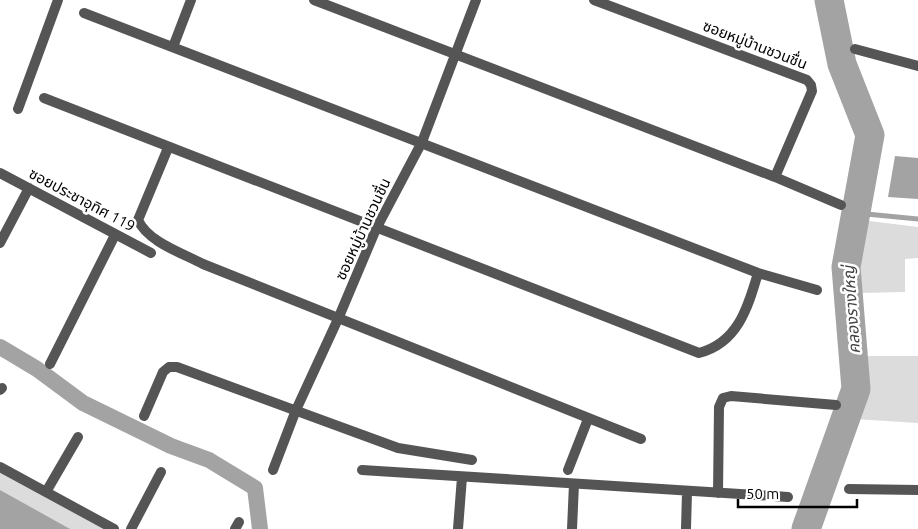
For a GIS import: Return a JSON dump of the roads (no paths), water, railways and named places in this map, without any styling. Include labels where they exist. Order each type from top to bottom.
[{"type":"street","points":[[18,108],[58,0]]},
{"type":"street","points":[[173,47],[191,0]]},
{"type":"street","points":[[314,0],[775,176],[841,205]]},
{"type":"street","name":"ซอยหมู่บ้านชวนชื่น","points":[[273,470],[296,410],[338,319],[376,229],[422,142],[476,0]]},
{"type":"street","name":"ซอยหมู่บ้านชวนชื่น","points":[[594,0],[807,80],[811,84],[812,91],[775,176]]},
{"type":"street","points":[[84,14],[758,272],[817,290]]},
{"type":"street","points":[[855,50],[918,66]]},
{"type":"street","points":[[44,98],[376,229],[699,353],[712,350],[724,342],[737,326],[748,310],[758,272]]},
{"type":"street","points":[[168,148],[138,215],[140,226],[160,242],[203,264],[640,439]]},
{"type":"street","name":"ซอยประชาอุทิศ 119","points":[[0,173],[151,253]]},
{"type":"street","points":[[0,242],[28,188]]},
{"type":"street","points":[[50,364],[115,234]]},
{"type":"street","points":[[144,416],[163,372],[169,367],[177,366],[398,448],[472,460]]},
{"type":"street","points":[[718,494],[719,407],[723,398],[731,396],[836,405]]},
{"type":"street","points":[[568,470],[588,419]]},
{"type":"street","points":[[46,492],[78,437]]},
{"type":"street","points":[[0,467],[114,529]]},
{"type":"street","points":[[362,470],[788,497]]},
{"type":"street","points":[[132,529],[161,472]]},
{"type":"street","points":[[458,529],[462,477]]},
{"type":"street","points":[[572,529],[574,484]]},
{"type":"street","points":[[850,489],[918,490]]},
{"type":"street","points":[[686,529],[687,492]]},
{"type":"waterway","name":"คลองรางใหญ่","points":[[806,529],[856,389],[846,267],[870,135],[842,64],[829,0]]},
{"type":"waterway","points":[[856,213],[918,219]]},
{"type":"waterway","points":[[0,347],[37,369],[83,403],[171,446],[209,460],[255,488],[260,529]]}]
